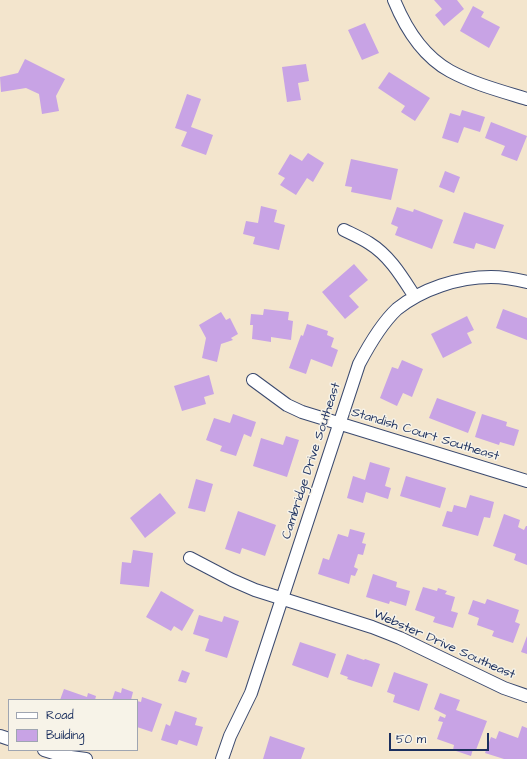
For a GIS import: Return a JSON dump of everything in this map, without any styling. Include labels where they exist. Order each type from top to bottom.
[{"type":"street","points":[[394,0],[411,33],[430,56],[449,70],[473,81],[527,99]]},
{"type":"street","points":[[344,230],[369,243],[386,257],[398,270],[415,297]]},
{"type":"street","name":"Cambridge Drive Southeast","points":[[222,759],[230,736],[251,693],[359,364],[368,347],[382,326],[397,310],[415,297],[435,288],[473,278],[492,277],[527,282]]},
{"type":"street","name":"Standish Court Southeast","points":[[253,380],[287,405],[302,412],[527,481]]},
{"type":"street","name":"Webster Drive Southeast","points":[[190,558],[255,590],[372,627],[400,638],[504,688],[527,696]]},
{"type":"street","points":[[47,751],[63,756],[86,759]]},
{"type":"building","points":[[434,0],[457,0],[464,9],[444,26],[435,15],[442,9]]},
{"type":"building","points":[[473,6],[484,12],[481,17],[500,27],[489,48],[460,31]]},
{"type":"building","points":[[365,23],[379,53],[362,60],[348,30]]},
{"type":"building","points":[[25,59],[65,79],[56,96],[59,111],[42,114],[39,94],[26,88],[1,92],[0,77],[18,73]]},
{"type":"building","points":[[306,64],[309,81],[298,83],[301,100],[287,102],[282,67]]},
{"type":"building","points":[[389,72],[430,98],[415,121],[401,112],[405,106],[378,88]]},
{"type":"building","points":[[187,94],[201,99],[191,127],[213,135],[206,155],[181,146],[187,132],[175,128]]},
{"type":"building","points":[[462,110],[485,117],[480,132],[464,127],[458,143],[442,138],[450,113],[460,116]]},
{"type":"building","points":[[491,122],[527,136],[517,161],[501,155],[505,146],[485,138]]},
{"type":"building","points":[[308,153],[324,163],[313,182],[307,178],[296,195],[280,185],[285,178],[278,174],[290,154],[302,161]]},
{"type":"building","points":[[351,159],[398,169],[391,200],[351,192],[352,187],[345,186]]},
{"type":"building","points":[[445,171],[460,177],[454,193],[439,187]]},
{"type":"building","points":[[261,206],[277,210],[274,222],[285,225],[279,250],[253,244],[255,237],[243,234],[246,221],[258,223]]},
{"type":"building","points":[[397,207],[413,212],[414,209],[443,220],[432,249],[395,235],[398,227],[391,224]]},
{"type":"building","points":[[464,212],[504,225],[495,249],[476,243],[474,249],[453,243]]},
{"type":"building","points":[[354,264],[368,280],[349,296],[359,307],[345,319],[322,292]]},
{"type":"building","points":[[264,309],[289,312],[288,320],[293,321],[291,340],[271,337],[271,342],[252,339],[253,325],[250,325],[251,314],[263,315]]},
{"type":"building","points":[[503,309],[527,318],[527,340],[496,328]]},
{"type":"building","points":[[221,312],[226,320],[230,318],[238,334],[231,338],[233,340],[221,344],[217,362],[202,358],[206,338],[199,325]]},
{"type":"building","points":[[467,316],[474,330],[467,333],[472,343],[443,358],[431,334]]},
{"type":"building","points":[[307,324],[328,331],[327,335],[334,338],[331,347],[338,350],[332,367],[311,359],[306,374],[289,368],[301,335],[303,336]]},
{"type":"building","points":[[402,360],[423,369],[412,397],[403,393],[397,406],[380,398],[392,367],[398,369]]},
{"type":"building","points":[[209,375],[214,394],[204,397],[206,404],[182,411],[174,386]]},
{"type":"building","points":[[437,398],[476,412],[468,433],[429,418]]},
{"type":"building","points":[[233,414],[256,422],[251,437],[244,434],[236,456],[220,451],[222,446],[206,440],[214,418],[230,423]]},
{"type":"building","points":[[482,414],[507,422],[506,426],[519,430],[514,446],[500,442],[499,445],[475,437]]},
{"type":"building","points":[[286,436],[299,440],[287,477],[253,466],[261,438],[283,445]]},
{"type":"building","points":[[370,462],[390,468],[385,486],[391,488],[388,499],[366,492],[363,503],[347,498],[353,476],[365,480]]},
{"type":"building","points":[[406,476],[446,488],[440,508],[400,496]]},
{"type":"building","points":[[196,479],[213,484],[205,512],[188,508]]},
{"type":"building","points":[[160,493],[176,513],[145,538],[130,518]]},
{"type":"building","points":[[470,495],[494,502],[490,518],[484,517],[478,536],[442,526],[447,511],[452,512],[454,505],[466,508]]},
{"type":"building","points":[[238,511],[276,525],[265,556],[242,548],[240,554],[225,549]]},
{"type":"building","points":[[504,514],[520,520],[518,527],[524,530],[527,526],[527,565],[514,560],[516,554],[493,546]]},
{"type":"building","points":[[350,529],[365,533],[362,543],[366,544],[363,555],[358,554],[354,567],[358,569],[355,576],[351,575],[349,584],[318,574],[323,558],[329,560],[338,534],[348,537]]},
{"type":"building","points":[[133,550],[153,553],[149,587],[120,584],[122,562],[131,563]]},
{"type":"building","points":[[373,574],[397,582],[396,587],[410,591],[406,606],[390,601],[389,604],[366,597]]},
{"type":"building","points":[[423,587],[437,591],[438,588],[447,591],[445,594],[455,597],[451,611],[458,613],[453,628],[433,622],[435,617],[415,610]]},
{"type":"building","points":[[161,591],[194,610],[182,631],[174,626],[171,631],[146,617]]},
{"type":"building","points":[[487,599],[519,610],[515,622],[520,624],[513,643],[492,636],[494,631],[477,625],[479,618],[468,614],[473,600],[485,604]]},
{"type":"building","points":[[199,615],[222,622],[224,616],[239,621],[227,658],[205,651],[209,639],[193,634]]},
{"type":"building","points":[[527,636],[527,654],[521,652]]},
{"type":"building","points":[[300,642],[336,654],[328,678],[292,665]]},
{"type":"building","points":[[347,654],[380,664],[372,687],[347,679],[348,677],[340,674]]},
{"type":"building","points":[[182,670],[190,673],[186,683],[178,681]]},
{"type":"building","points":[[394,672],[428,684],[419,711],[393,702],[395,695],[387,692]]},
{"type":"building","points":[[122,688],[133,692],[131,699],[112,699],[115,691],[121,693]]},
{"type":"building","points":[[64,689],[87,697],[88,693],[96,696],[95,699],[60,699]]},
{"type":"building","points":[[440,693],[460,700],[456,710],[487,721],[476,750],[473,749],[471,756],[453,750],[454,745],[437,739],[443,722],[438,721],[440,716],[445,718],[446,715],[434,709]]},
{"type":"building","points":[[142,697],[162,704],[152,732],[138,727],[138,701],[141,702]]},
{"type":"building","points":[[175,711],[197,718],[195,725],[203,727],[197,746],[179,740],[177,745],[161,740],[166,724],[170,726]]},
{"type":"building","points":[[522,726],[527,728],[527,759],[504,759],[485,753],[491,737],[496,739],[499,731],[518,738]]},
{"type":"building","points":[[270,736],[305,748],[301,759],[263,759]]}]
